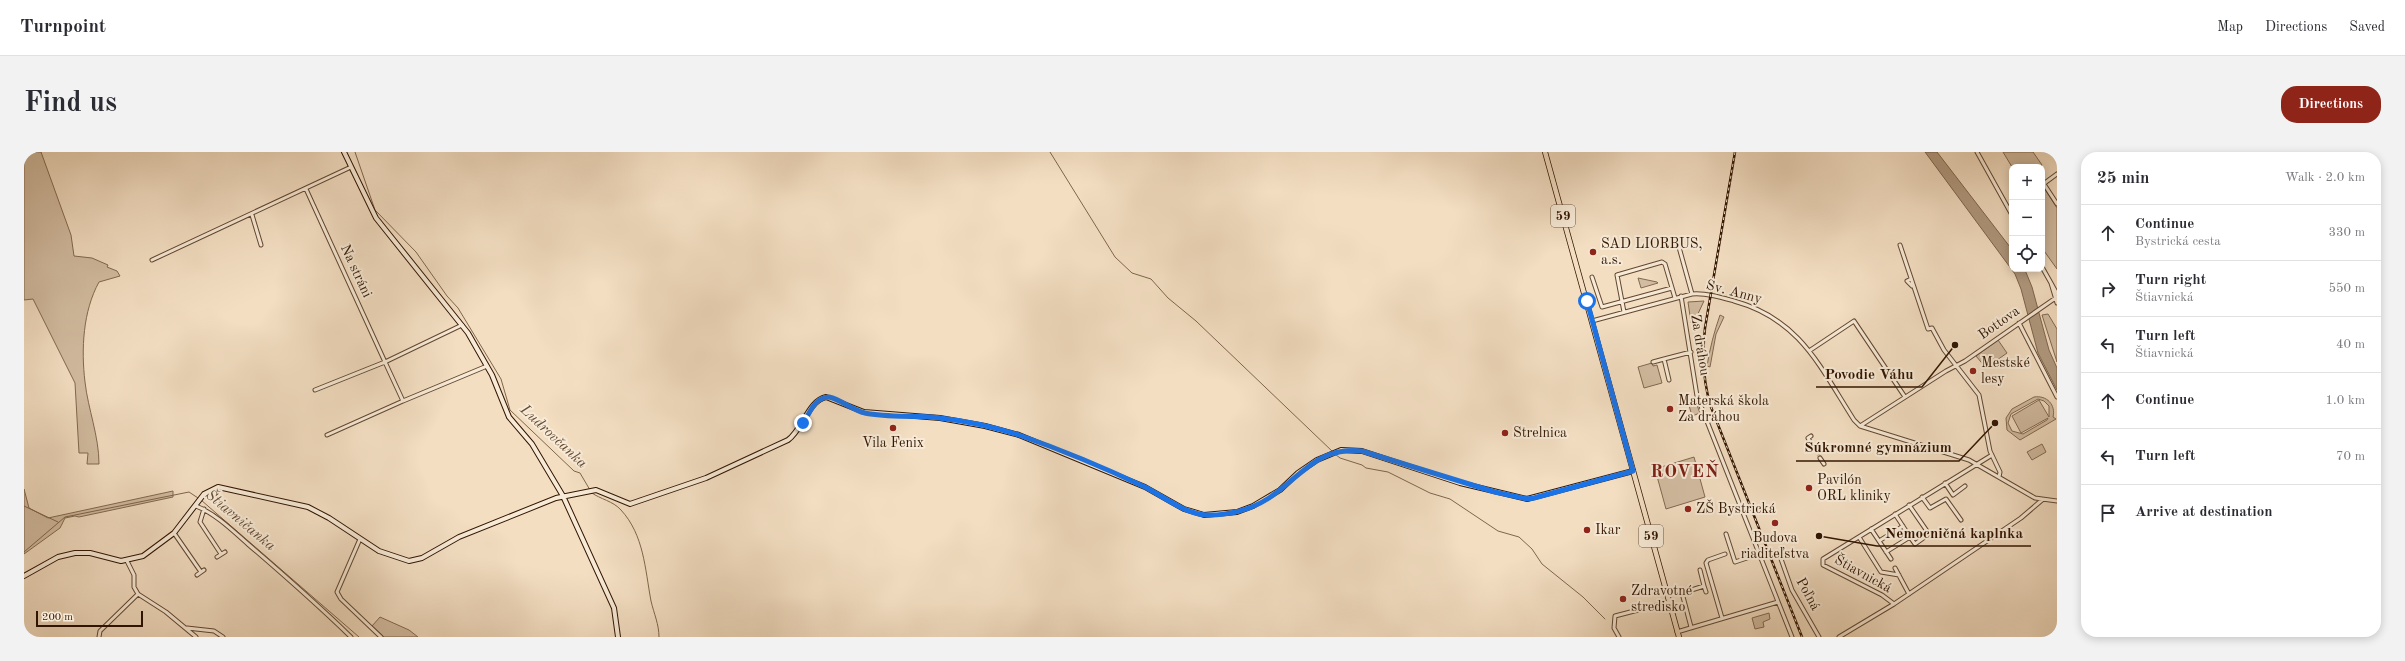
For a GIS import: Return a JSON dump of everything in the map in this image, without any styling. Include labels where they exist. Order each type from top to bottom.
[{"type":"main road","name":"59","points":[[1545,152],[1679,637]]},
{"type":"street","points":[[344,152],[385,230],[462,325],[487,366],[509,417],[532,444],[563,496],[614,608],[618,637]]},
{"type":"street","points":[[1977,152],[2009,206]]},
{"type":"street","points":[[152,260],[352,167]]},
{"type":"street","points":[[2045,183],[2057,174]]},
{"type":"street","points":[[2045,188],[2057,204]]},
{"type":"street","name":"Na stráni","points":[[306,189],[403,401]]},
{"type":"street","points":[[252,214],[261,245]]},
{"type":"street","name":"Za dráhou","points":[[1677,240],[1692,294]]},
{"type":"street","points":[[1900,245],[1910,279],[1928,329],[1932,328],[1944,350],[1974,386],[1981,398],[1992,455],[2000,472],[1999,477]]},
{"type":"street","points":[[1624,312],[1617,275],[1662,262],[1665,264],[1675,298]]},
{"type":"street","points":[[2045,272],[2051,283],[2057,303]]},
{"type":"street","points":[[1592,277],[1602,307],[1672,288]]},
{"type":"street","name":"Sv. Anny","points":[[1592,321],[1692,294],[1722,298],[1766,312],[1796,335],[1809,351],[1854,420],[1860,426]]},
{"type":"street","name":"Za dráhou","points":[[1681,296],[1697,396],[1792,637]]},
{"type":"street","name":"Bottova","points":[[1860,426],[1956,366],[2056,296]]},
{"type":"street","points":[[1809,351],[1854,321],[1905,397]]},
{"type":"street","points":[[2019,323],[2057,397]]},
{"type":"street","points":[[315,390],[385,362],[462,325]]},
{"type":"street","name":"Za dráhou","points":[[1653,362],[1691,352]]},
{"type":"street","points":[[1664,359],[1669,380]]},
{"type":"street","points":[[328,435],[403,401],[487,366]]},
{"type":"street","points":[[24,576],[58,557],[75,553],[90,553],[116,561],[127,561],[153,550],[174,533],[210,490],[221,486],[301,504],[323,514],[360,539],[391,557],[406,561],[415,560],[459,537],[563,496],[590,490],[604,492],[624,503],[632,504],[706,478],[788,440],[798,431],[817,402],[826,397],[864,412],[940,418],[985,426],[1019,435],[1138,484],[1184,508],[1204,515],[1236,512],[1267,499],[1298,473],[1317,460],[1350,449],[1362,451],[1460,483],[1527,499],[1633,471]]},
{"type":"street","points":[[1860,426],[1976,464],[2042,500],[2057,501]]},
{"type":"street","points":[[1811,436],[1808,438],[1813,448]]},
{"type":"street","points":[[1899,575],[1881,572],[1859,537],[1945,482],[1992,455]]},
{"type":"street","points":[[1820,458],[1824,464]]},
{"type":"street","points":[[1945,482],[1953,495],[1965,486]]},
{"type":"street","points":[[1922,497],[1930,508],[1946,499],[1961,520]]},
{"type":"street","points":[[1839,637],[1909,594],[2021,518],[2042,500]]},
{"type":"street","points":[[197,504],[231,530],[317,605],[351,637]]},
{"type":"street","points":[[1895,514],[1915,544],[1929,534],[1909,505]]},
{"type":"street","points":[[204,509],[200,522],[221,554]]},
{"type":"street","points":[[1879,541],[1903,526]]},
{"type":"street","points":[[1871,529],[1891,559]]},
{"type":"street","points":[[174,533],[201,572]]},
{"type":"street","points":[[1726,534],[1735,562],[1759,554]]},
{"type":"street","name":"Štiavnická","points":[[1859,537],[1825,557],[1822,562],[1894,604]]},
{"type":"street","points":[[1886,552],[1910,537]]},
{"type":"street","points":[[360,539],[337,592],[340,599],[381,637]]},
{"type":"street","points":[[217,557],[224,552]]},
{"type":"street","points":[[1722,618],[1706,563],[1708,560],[1725,555]]},
{"type":"street","name":"Poľná","points":[[1781,560],[1792,590],[1819,637]]},
{"type":"street","points":[[127,561],[134,575],[134,587],[138,594],[187,628],[196,637]]},
{"type":"street","points":[[1896,568],[1909,594]]},
{"type":"street","points":[[197,575],[204,570]]},
{"type":"street","points":[[1700,570],[1706,592]]},
{"type":"street","points":[[1692,627],[1682,594],[1704,586]]},
{"type":"street","points":[[99,637],[100,631],[138,594]]},
{"type":"street","points":[[1619,637],[1614,628],[1615,616],[1669,602]]},
{"type":"street","points":[[1677,632],[1778,602]]},
{"type":"street","points":[[187,628],[214,631],[223,637]]},
{"type":"shaded area","points":[[24,152],[41,152],[71,235],[74,256],[92,258],[108,265],[107,267],[117,271],[120,276],[99,282],[90,305],[84,330],[83,357],[85,382],[99,454],[99,464],[87,464],[88,453],[79,453],[75,383],[33,299],[24,300]]},
{"type":"shaded area","points":[[1925,152],[1937,152],[2009,246],[2009,266]]},
{"type":"shaded area","points":[[2003,152],[2033,152],[2041,164],[2010,164]]},
{"type":"shaded area","points":[[2045,190],[2057,208],[2057,269],[2045,252]]},
{"type":"shaded area","points":[[2014,272],[2026,272],[2032,287],[2049,350],[2057,368],[2057,390],[2038,353],[2021,289]]},
{"type":"shaded area","points":[[1638,278],[1657,282],[1658,283],[1641,288]]},
{"type":"shaded area","points":[[1704,301],[1696,318],[1691,323],[1688,302]]},
{"type":"shaded area","points":[[2048,314],[2057,329],[2057,362],[2042,315]]},
{"type":"shaded area","points":[[1720,315],[1724,317],[1716,334],[1710,367],[1707,366],[1708,359]]},
{"type":"shaded area","points":[[1998,340],[2007,353],[1986,368],[1976,356]]},
{"type":"shaded area","points":[[1652,363],[1653,366],[1657,365],[1662,383],[1644,388],[1638,367]]},
{"type":"shaded area","points":[[2034,397],[2039,397],[2047,399],[2050,402],[2054,413],[2053,417],[2056,419],[2020,440],[2007,430],[2006,418],[2012,409]],"holes":[[[2038,399],[2044,401],[2049,406],[2049,417],[2039,400],[2012,416],[2021,433],[2048,418],[2047,420],[2023,434],[2012,431],[2008,423],[2011,414]]]},
{"type":"shaded area","points":[[1695,400],[1700,413],[1692,416],[1688,402]]},
{"type":"shaded area","points":[[2042,444],[2046,452],[2032,460],[2027,452]]},
{"type":"shaded area","points":[[1694,457],[1705,497],[1666,509],[1655,469]]},
{"type":"shaded area","points":[[24,489],[29,508],[48,518],[173,491],[173,497],[79,517],[75,516],[65,518],[60,528],[24,554]]},
{"type":"shaded area","points":[[1769,613],[1770,619],[1763,622],[1764,627],[1755,629],[1752,618]]},
{"type":"shaded area","points":[[380,617],[409,630],[418,637],[384,637],[372,626]]},
{"type":"waterway","name":"Ludrovčanka","points":[[355,152],[375,210],[416,252],[447,296],[458,308],[501,379],[510,410],[574,471],[580,473],[590,490]]},
{"type":"waterway","points":[[1050,152],[1115,257],[1132,273],[1151,279],[1168,298],[1196,321],[1333,452]]},
{"type":"waterway","points":[[1335,454],[1340,458],[1362,465],[1366,468],[1388,472],[1430,493],[1450,499],[1498,531],[1519,537],[1532,549],[1542,564],[1583,597],[1605,619]]},
{"type":"waterway","name":"Štiavničanka","points":[[24,552],[65,517],[189,492],[198,498]]},
{"type":"waterway","name":"Ludrovčanka","points":[[592,493],[618,507],[635,530],[645,565],[659,637]]},
{"type":"waterway","name":"Štiavničanka","points":[[201,500],[359,637]]},
{"type":"waterway","points":[[24,506],[58,522]]},
{"type":"tunnel","points":[[1813,447],[1820,458]]},
{"type":"railway","points":[[1735,152],[1705,328],[1703,358],[1706,388],[1711,407],[1802,637]]},
{"type":"place","name":"SAD LIORBUS, a.s.","points":[[1593,252]]},
{"type":"place","name":"Povodie Váhu","points":[[1955,345]]},
{"type":"place","name":"Mestské lesy","points":[[1973,371]]},
{"type":"place","name":"Materská škola Za dráhou","points":[[1670,409]]},
{"type":"place","name":"Súkromné gymnázium","points":[[1995,423]]},
{"type":"place","name":"Vila Fenix","points":[[893,428]]},
{"type":"place","name":"Strelnica","points":[[1505,433]]},
{"type":"place","name":"Pavilón ORL kliniky","points":[[1809,488]]},
{"type":"place","name":"ZŠ Bystrická","points":[[1688,509]]},
{"type":"place","name":"Budova riaditeľstva","points":[[1775,523]]},
{"type":"place","name":"Ikar","points":[[1587,530]]},
{"type":"place","name":"Nemocničná kaplnka","points":[[1819,536]]},
{"type":"place","name":"Zdravotné stredisko","points":[[1623,599]]},
{"type":"district","name":"ROVEŇ","points":[[1685,472]]},
{"type":"route","points":[[803,423],[820,399],[829,397],[852,408],[870,414],[940,418],[985,426],[1019,435],[1055,449],[1145,487],[1184,508],[1204,515],[1217,515],[1236,512],[1253,506],[1280,490],[1298,473],[1317,460],[1341,450],[1350,449],[1362,451],[1440,477],[1495,492],[1527,499],[1534,498],[1633,471],[1587,301]]}]
